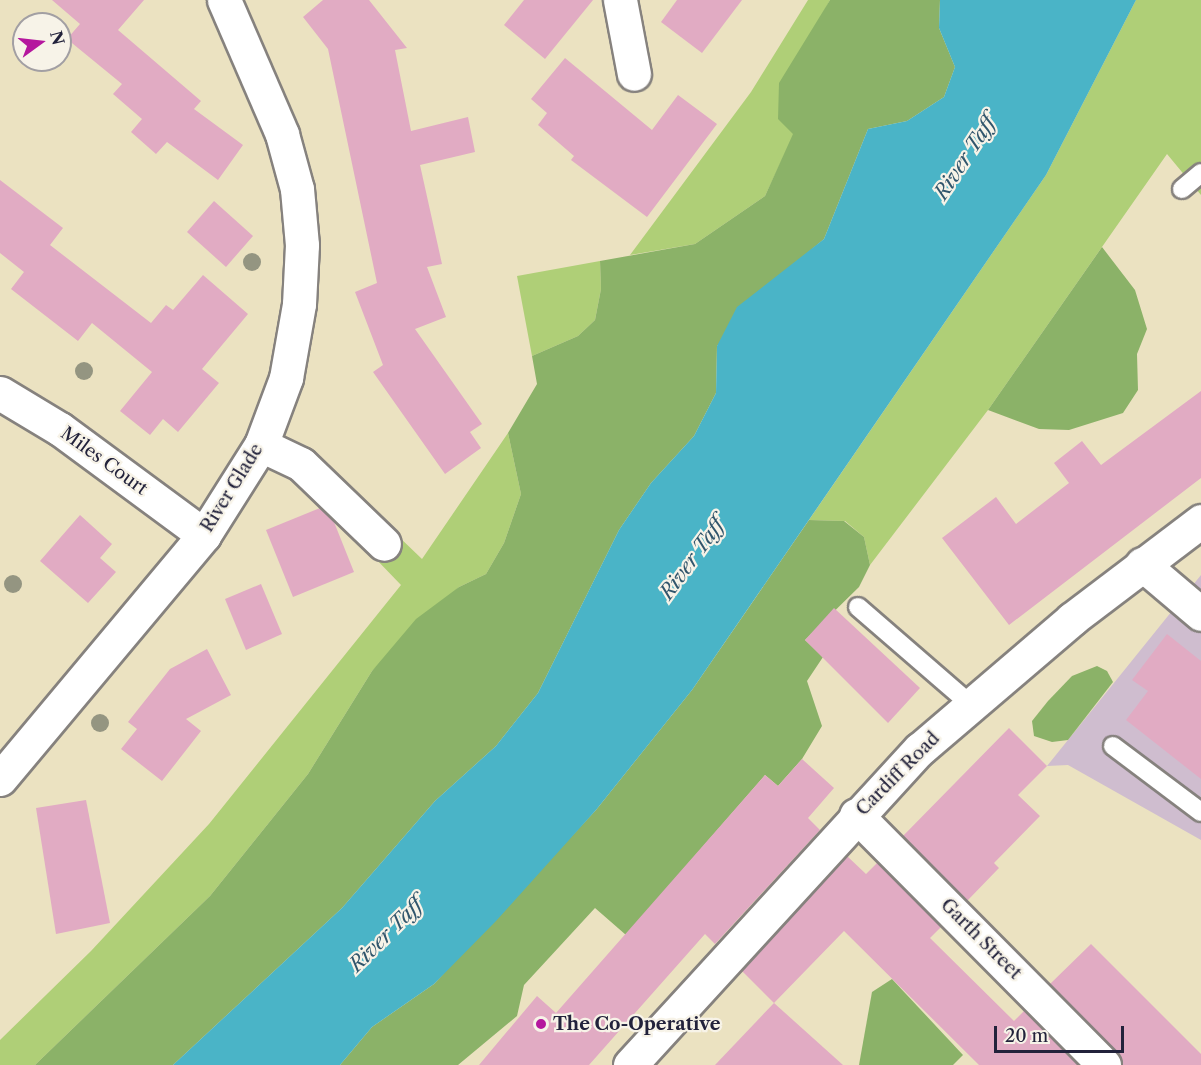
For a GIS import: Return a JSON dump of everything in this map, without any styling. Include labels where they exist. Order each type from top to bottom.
[{"type":"street","name":"River Glade","points":[[0,779],[204,535],[261,445],[286,378],[298,304],[302,245],[297,189],[282,134],[224,0]]},
{"type":"street","points":[[620,0],[634,74]]},
{"type":"street","name":"Miles Court","points":[[0,393],[60,429],[204,535]]},
{"type":"street","points":[[261,445],[302,464],[384,544]]},
{"type":"street","name":"Cardiff Road","points":[[630,1065],[856,815],[970,704],[1142,564],[1201,521]]},
{"type":"street","points":[[1142,564],[1201,614]]},
{"type":"street","name":"Garth Street","points":[[856,815],[1104,1065]]},
{"type":"lane","points":[[1182,189],[1201,173]]},
{"type":"lane","points":[[858,607],[970,704]]},
{"type":"lane","points":[[1113,746],[1201,812]]},
{"type":"shaded area","points":[[1201,575],[1201,840],[1068,765],[1047,766]]},
{"type":"green space","points":[[808,0],[830,0],[816,26],[794,134],[765,196],[695,244],[630,255],[751,92]]},
{"type":"green space","points":[[830,0],[940,0],[939,28],[955,67],[944,97],[907,121],[868,129],[824,239],[782,274],[717,346],[716,393],[694,436],[651,483],[619,530],[538,693],[496,746],[435,801],[342,908],[173,1065],[35,1065],[210,896],[308,774],[372,671],[416,619],[459,587],[486,574],[504,543],[521,494],[508,433],[537,384],[532,356],[578,336],[595,320],[601,289],[600,261],[695,244],[765,196],[793,134],[778,119],[779,83]]},
{"type":"green space","points":[[1136,0],[1201,0],[1201,195],[1167,154],[988,410],[870,565],[864,537],[845,521],[809,520],[1046,175]]},
{"type":"green space","points":[[1102,247],[1135,290],[1147,329],[1137,354],[1138,390],[1123,413],[1069,430],[1039,429],[988,410]]},
{"type":"green space","points":[[600,261],[601,289],[595,320],[578,336],[532,356],[517,276]]},
{"type":"green space","points":[[508,433],[521,494],[504,543],[486,574],[459,587],[372,671],[308,774],[210,896],[35,1065],[0,1065],[0,1040],[91,951],[209,824],[401,585],[374,557],[384,544],[397,535],[422,559]]},
{"type":"green space","points":[[809,520],[844,521],[864,537],[870,565],[859,587],[805,640],[823,657],[807,681],[822,726],[802,759],[778,786],[765,775],[626,935],[595,908],[524,985],[517,1016],[458,1065],[340,1065],[372,1027],[434,984],[596,810],[692,690]]},
{"type":"green space","points":[[1097,666],[1107,671],[1113,682],[1068,740],[1052,742],[1034,736],[1032,721],[1048,701],[1072,676]]},
{"type":"green space","points":[[892,979],[963,1055],[953,1065],[859,1065],[872,992]]},
{"type":"water","name":"River Taff","points":[[940,0],[1136,0],[1046,175],[692,690],[596,810],[496,921],[434,984],[372,1027],[340,1065],[173,1065],[342,908],[435,801],[496,746],[538,693],[619,530],[651,483],[694,436],[716,393],[717,346],[737,307],[824,239],[868,129],[907,121],[944,97],[955,67],[939,28]]},
{"type":"building","points":[[52,0],[144,0],[118,30],[201,101],[194,109],[243,145],[218,180],[167,142],[156,154],[131,132],[142,119],[113,94],[122,84],[72,43],[72,33],[80,24],[72,17],[72,12],[66,12]]},
{"type":"building","points":[[323,0],[369,0],[407,48],[395,50],[411,131],[468,117],[475,152],[420,165],[442,264],[427,267],[446,317],[415,329],[482,424],[470,432],[481,448],[445,474],[373,372],[383,365],[355,292],[377,283],[328,49],[303,17]]},
{"type":"building","points":[[524,0],[593,0],[545,59],[504,25]]},
{"type":"building","points":[[677,0],[742,0],[702,53],[661,22]]},
{"type":"building","points":[[565,58],[652,130],[678,95],[717,124],[647,217],[571,160],[574,156],[538,125],[547,113],[531,99]]},
{"type":"building","points":[[0,180],[63,228],[50,245],[151,323],[166,305],[173,310],[203,275],[248,314],[202,369],[219,383],[178,432],[163,419],[150,435],[120,411],[152,372],[92,323],[78,341],[11,289],[24,272],[0,253]]},
{"type":"building","points":[[214,201],[253,236],[226,267],[187,232]]},
{"type":"building","points":[[1201,391],[1201,478],[1009,625],[942,538],[996,497],[1016,524],[1069,483],[1054,463],[1082,441],[1101,465]]},
{"type":"building","points":[[320,508],[334,522],[354,572],[293,597],[266,530]]},
{"type":"building","points":[[80,515],[112,544],[100,558],[116,572],[88,603],[40,561]]},
{"type":"building","points":[[261,584],[282,634],[246,650],[225,599]]},
{"type":"building","points":[[834,608],[920,688],[888,723],[805,640]]},
{"type":"building","points":[[1167,634],[1201,661],[1201,779],[1126,720],[1148,691],[1132,680]]},
{"type":"building","points":[[207,649],[231,695],[186,719],[201,731],[162,781],[121,749],[137,729],[128,722],[170,669]]},
{"type":"building","points":[[1009,728],[1047,766],[1018,795],[1040,816],[994,863],[999,868],[967,901],[903,836]]},
{"type":"building","points":[[802,759],[834,788],[808,818],[820,830],[715,944],[705,934],[589,1065],[479,1065],[537,996],[556,1013],[765,775],[778,786]]},
{"type":"building","points":[[86,800],[110,923],[56,934],[36,808]]},
{"type":"building","points":[[847,856],[866,874],[877,863],[941,927],[930,938],[1014,1021],[1024,1011],[1078,1065],[979,1065],[844,931],[774,1003],[742,971]]},
{"type":"building","points":[[1091,944],[1201,1054],[1201,1065],[1122,1065],[1117,1052],[1050,984]]},
{"type":"building","points":[[774,1003],[843,1065],[715,1065]]},
{"type":"place","name":"The Co-Operative","points":[[541,1024]]}]
